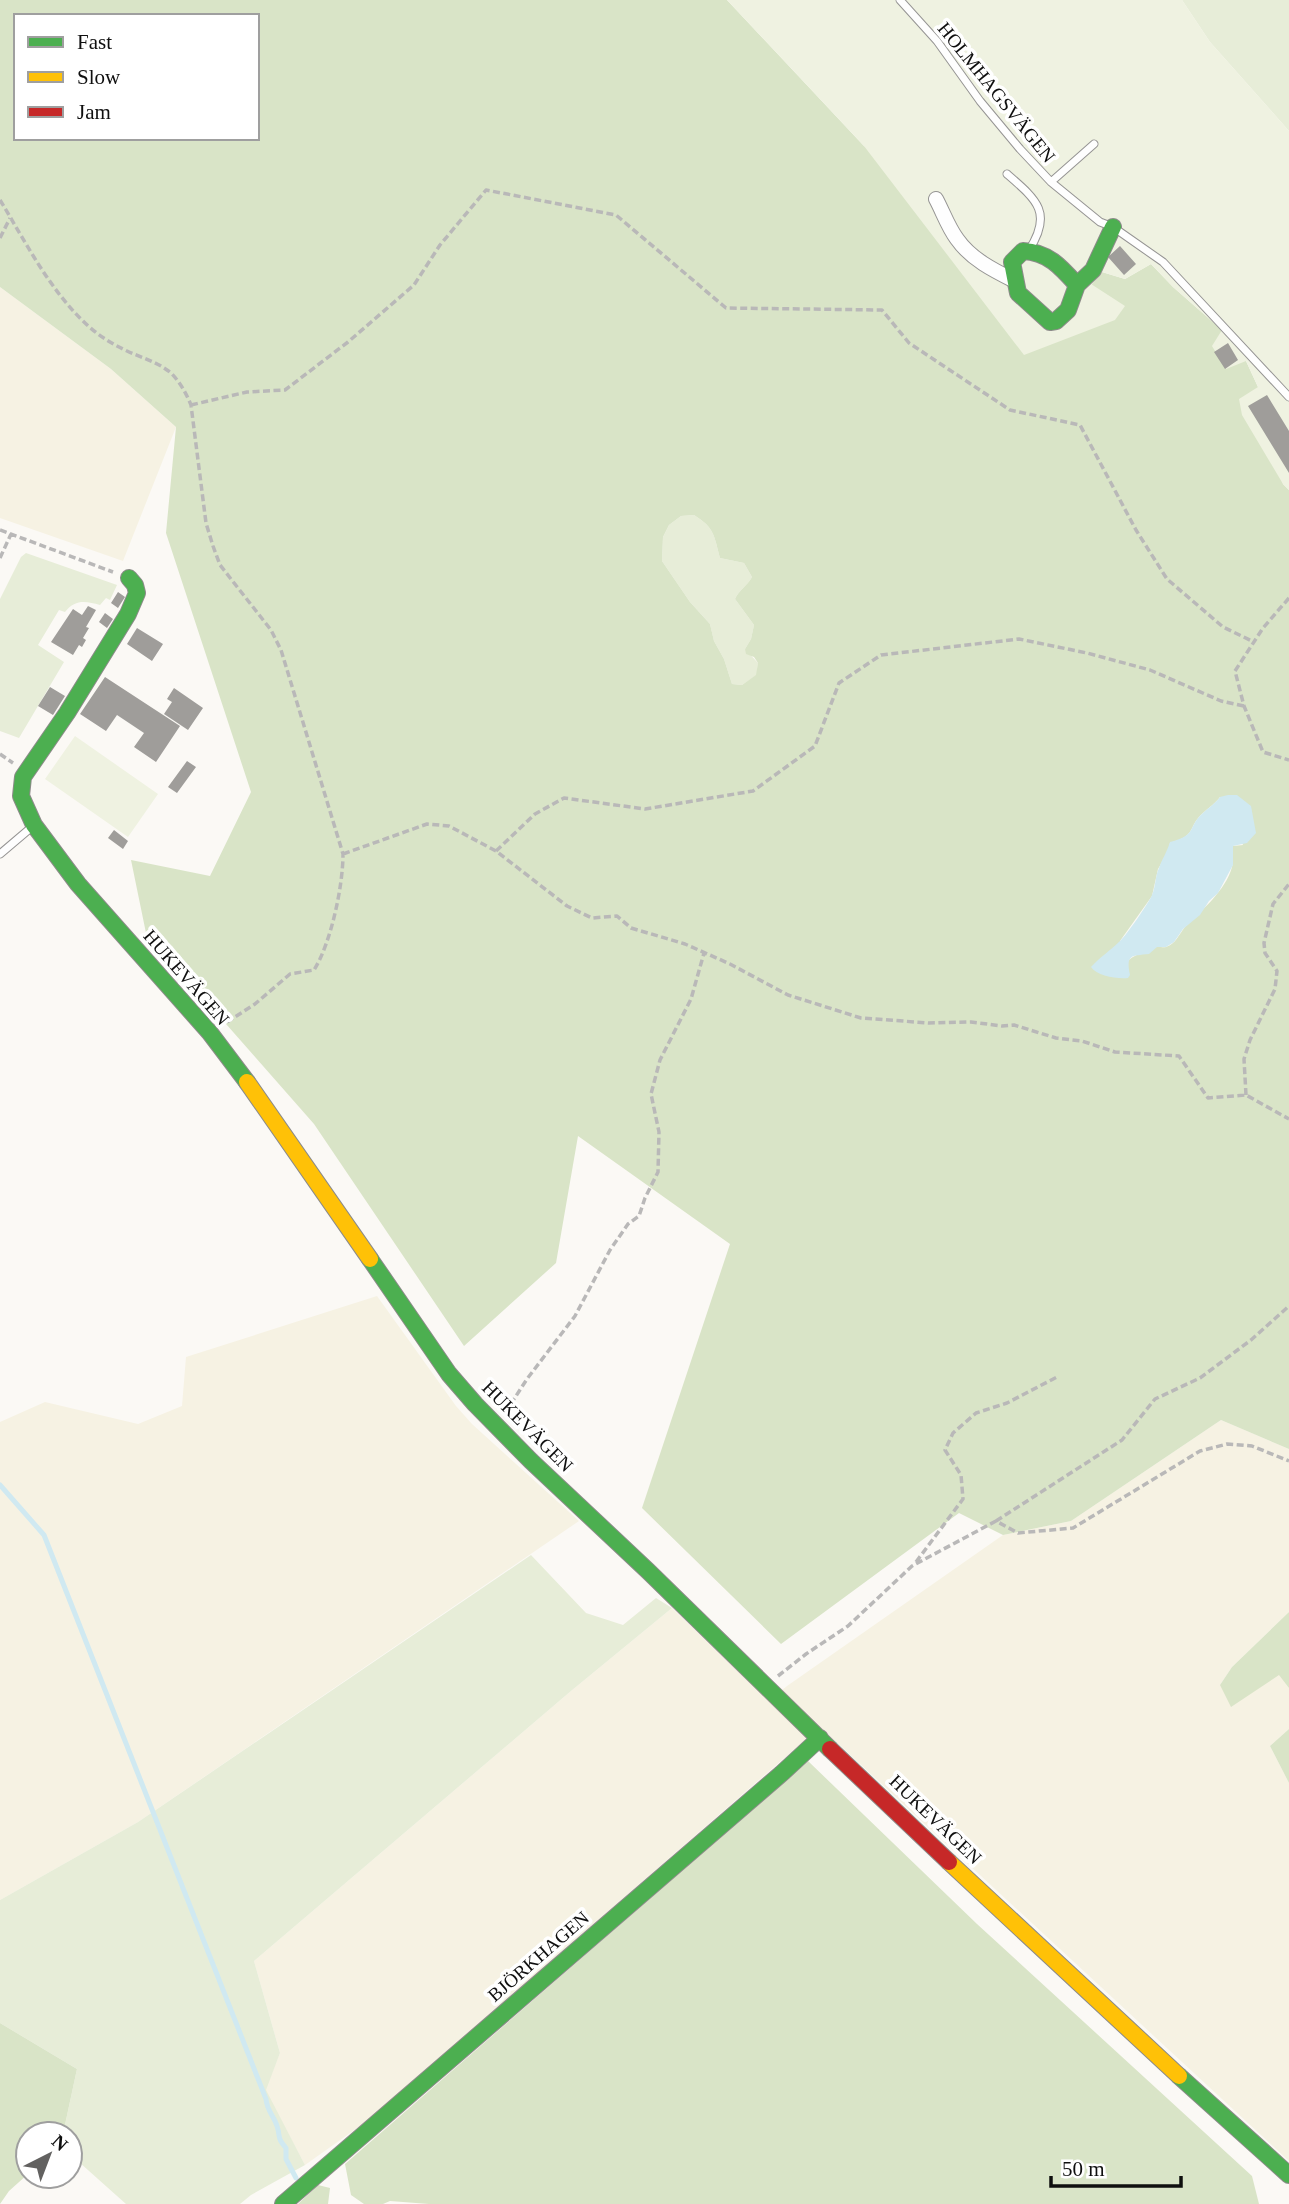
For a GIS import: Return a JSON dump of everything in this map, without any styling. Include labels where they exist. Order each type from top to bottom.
[{"type":"street","points":[[936,199],[963,247],[988,268],[1015,281]]},
{"type":"street","points":[[1077,285],[1054,260],[1038,250],[1023,251],[1012,262],[1018,293],[1049,321],[1056,321],[1068,310],[1077,285],[1093,270],[1113,227]]},
{"type":"street","name":"HUKEVÄGEN","points":[[129,578],[137,593],[128,614],[67,713],[23,777],[21,796],[34,825],[78,884],[210,1033],[281,1130],[449,1374],[495,1426],[1079,1984],[1289,2175]]},
{"type":"street","name":"BJÖRKHAGEN","points":[[283,2204],[820,1738]]},
{"type":"lane","name":"HOLMHAGSVÄGEN","points":[[900,0],[937,41],[980,101],[1051,182],[1100,222],[1113,227],[1163,262],[1289,397]]},
{"type":"lane","points":[[1051,182],[1094,144]]},
{"type":"lane","points":[[1007,174],[1033,199],[1042,218],[1040,234],[1029,250]]},
{"type":"lane","points":[[0,854],[34,825]]},
{"type":"path","points":[[191,405],[247,391],[285,390],[348,342],[414,285],[440,245],[486,190],[616,215],[726,308],[882,310],[909,344],[1010,410],[1080,425],[1136,530],[1167,579],[1223,627],[1254,642]]},
{"type":"path","points":[[0,200],[61,297],[81,319],[102,338],[150,360],[170,373],[183,388],[191,405],[206,523],[213,546],[220,565],[271,630],[281,650],[343,854],[343,874],[323,956],[314,970],[290,974],[255,1004],[210,1033]]},
{"type":"path","points":[[0,238],[10,218]]},
{"type":"path","points":[[0,530],[129,578]]},
{"type":"path","points":[[0,558],[11,534]]},
{"type":"path","points":[[1289,598],[1263,628],[1235,671],[1244,706],[1263,752],[1289,760]]},
{"type":"path","points":[[496,851],[535,814],[564,798],[645,809],[753,791],[815,746],[839,683],[881,655],[1019,639],[1150,670],[1221,701],[1244,706]]},
{"type":"path","points":[[343,854],[427,824],[449,826],[496,851],[567,906],[592,918],[617,916],[631,928],[685,944],[788,995],[861,1018],[1014,1026],[1056,1038],[1082,1041],[1115,1052],[1179,1056],[1208,1098],[1246,1095],[1289,1119]]},
{"type":"path","points":[[1246,1095],[1244,1059],[1250,1040],[1275,989],[1277,971],[1265,953],[1264,943],[1273,904],[1289,884]]},
{"type":"path","points":[[495,1426],[575,1316],[610,1250],[628,1224],[639,1216],[658,1172],[659,1132],[650,1094],[660,1060],[691,999],[704,953]]},
{"type":"path","points":[[912,1566],[996,1521],[1122,1440],[1155,1399],[1200,1378],[1251,1340],[1289,1306]]},
{"type":"path","points":[[767,1688],[806,1654],[848,1626],[927,1549],[963,1499],[961,1475],[945,1450],[953,1433],[976,1413],[1007,1403],[1057,1377]]},
{"type":"path","points":[[996,1521],[1018,1533],[1073,1528],[1200,1451],[1227,1444],[1252,1446],[1289,1461]]},
{"type":"shaded area","points":[[0,287],[111,369],[176,427],[123,561],[0,518]]},
{"type":"shaded area","points":[[377,1296],[456,1406],[472,1424],[579,1521],[138,1822],[0,1900],[0,1422],[45,1402],[138,1424],[182,1406],[186,1357]]},
{"type":"shaded area","points":[[1221,1420],[1289,1449],[1289,1612],[1232,1667],[1220,1685],[1280,1674],[1289,1688],[1289,1729],[1270,1746],[1289,1783],[1289,2161],[820,1727],[367,2121],[305,2165],[265,2090],[280,2053],[254,1961],[672,1608],[769,1701],[1003,1535],[1071,1521]]},
{"type":"green space","points":[[0,0],[727,0],[864,146],[1125,306],[1091,285],[1102,272],[1125,279],[1151,264],[1222,330],[1246,361],[1258,387],[1283,484],[1289,490],[1289,1449],[1221,1420],[1071,1521],[1003,1535],[959,1513],[781,1644],[642,1508],[730,1244],[578,1136],[556,1263],[464,1346],[314,1124],[146,933],[131,860],[210,876],[251,792],[166,533],[176,427],[111,369],[0,287]],"holes":[[[694,515],[713,533],[720,558],[744,563],[752,577],[735,599],[754,625],[751,639],[745,649],[746,654],[754,657],[758,663],[756,675],[742,685],[732,684],[710,624],[690,602],[662,561],[663,537],[669,525],[681,516]],[[1220,797],[1243,845],[1233,846],[1229,876],[1212,900],[1172,944],[1155,947],[1127,962],[1120,941],[1152,896],[1158,869],[1170,843],[1189,834],[1198,818]]]},
{"type":"green space","points":[[727,0],[1182,0],[1210,42],[1289,131],[1289,490],[1242,415],[1239,399],[1258,387],[1246,361],[1226,369],[1212,346],[1222,330],[1151,264],[1125,279],[1102,272],[1091,284],[1125,306],[1115,320],[1024,355],[864,146]]},
{"type":"green space","points":[[1182,0],[1289,0],[1289,131],[1210,42]]},
{"type":"green space","points":[[694,515],[710,529],[720,558],[744,563],[752,577],[735,599],[754,625],[751,639],[745,649],[758,663],[757,675],[742,685],[732,684],[710,624],[690,602],[662,561],[663,537],[669,525],[681,516]]},
{"type":"green space","points":[[26,553],[117,585],[110,600],[106,598],[100,605],[81,602],[65,612],[59,610],[38,645],[64,662],[19,738],[0,731],[0,599],[21,557]]},
{"type":"green space","points":[[75,736],[158,794],[128,837],[45,779]]},
{"type":"green space","points":[[531,1555],[586,1613],[623,1625],[656,1598],[672,1608],[254,1961],[280,2053],[266,2090],[305,2165],[240,2204],[126,2204],[84,2166],[84,2120],[66,2120],[77,2069],[0,2023],[0,1900],[138,1822]]},
{"type":"green space","points":[[1289,1612],[1289,1688],[1279,1675],[1231,1707],[1220,1685],[1232,1667]]},
{"type":"green space","points":[[1289,1729],[1289,1783],[1270,1746]]},
{"type":"green space","points":[[808,1761],[977,1924],[1252,2176],[1259,2204],[429,2204],[390,2201],[383,2204],[364,2204],[351,2195],[345,2164]]},
{"type":"green space","points":[[0,2023],[77,2069],[66,2120],[14,2120],[14,2187],[0,2204]]},
{"type":"green space","points":[[318,2185],[330,2188],[328,2204],[298,2204]]},
{"type":"water","points":[[1237,795],[1251,806],[1256,833],[1247,843],[1233,846],[1233,865],[1218,893],[1174,942],[1166,947],[1157,947],[1149,954],[1131,957],[1128,978],[1098,973],[1091,967],[1123,938],[1150,898],[1170,842],[1189,833],[1203,813],[1220,797]]},
{"type":"building","points":[[1120,246],[1136,264],[1124,275],[1108,257]]},
{"type":"building","points":[[1228,343],[1238,360],[1225,369],[1214,352]]},
{"type":"building","points":[[1267,395],[1289,431],[1289,473],[1248,406]]},
{"type":"building","points":[[118,592],[125,597],[118,608],[111,603]]},
{"type":"building","points":[[88,606],[96,610],[86,627],[89,628],[83,638],[86,640],[82,647],[79,645],[73,655],[51,642],[73,609],[82,615]]},
{"type":"building","points":[[105,613],[113,619],[107,628],[99,622]]},
{"type":"building","points":[[137,628],[163,644],[152,661],[127,644]]},
{"type":"building","points":[[105,677],[180,726],[156,762],[134,747],[144,733],[117,715],[106,731],[80,714]]},
{"type":"building","points":[[50,687],[65,696],[53,715],[38,706]]},
{"type":"building","points":[[174,688],[203,708],[188,730],[164,714],[172,702],[167,699]]},
{"type":"building","points":[[187,761],[196,767],[177,793],[168,787]]},
{"type":"building","points":[[114,830],[128,841],[123,849],[108,838]]},
{"type":"waterway","points":[[0,1485],[44,1535],[276,2122],[280,2139],[286,2148],[286,2159],[296,2178]]},
{"type":"traffic: fast","points":[[1077,285],[1059,267],[1040,254],[1023,251],[1012,262],[1018,293],[1050,322],[1056,321],[1068,310],[1077,285],[1093,270],[1113,227]]},
{"type":"traffic: fast","points":[[129,578],[137,593],[128,614],[67,713],[23,777],[21,796],[34,825],[78,884],[210,1033],[247,1082]]},
{"type":"traffic: fast","points":[[370,1259],[449,1374],[475,1404],[830,1749]]},
{"type":"traffic: fast","points":[[283,2204],[820,1738]]},
{"type":"traffic: fast","points":[[1179,2076],[1289,2175]]},
{"type":"traffic: slow","points":[[247,1082],[370,1259]]},
{"type":"traffic: slow","points":[[949,1862],[1179,2076]]},
{"type":"traffic: jam","points":[[830,1749],[949,1862]]}]
